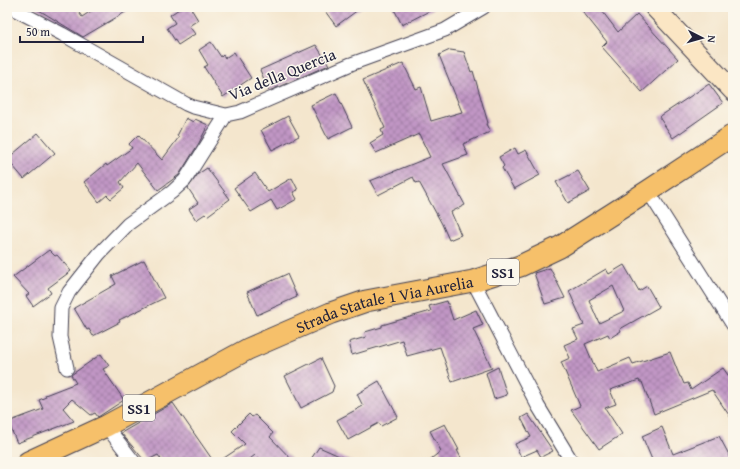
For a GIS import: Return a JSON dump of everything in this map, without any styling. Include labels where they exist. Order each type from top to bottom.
[{"type":"main road","name":"Strada Statale 1 Via Aurelia","points":[[28,462],[106,426],[248,349],[331,313],[366,301],[473,281],[520,266],[560,247],[733,135]]},
{"type":"street","name":"Via della Quercia","points":[[10,7],[69,38],[186,104],[226,115],[240,112],[351,64],[445,30],[484,7]]},
{"type":"street","points":[[654,7],[733,91]]},
{"type":"street","name":"Via della Quercia","points":[[67,368],[60,337],[61,308],[69,292],[99,254],[128,224],[172,192],[185,180],[226,115]]},
{"type":"street","points":[[648,191],[733,325]]},
{"type":"street","points":[[473,281],[538,406],[572,462]]},
{"type":"street","points":[[106,426],[134,462]]},
{"type":"building","points":[[34,7],[75,7],[82,17],[97,7],[134,7],[83,37]]},
{"type":"building","points":[[182,7],[190,7],[198,20],[189,26],[195,34],[178,45],[167,28],[175,23],[170,15]]},
{"type":"building","points":[[322,7],[362,7],[336,26]]},
{"type":"building","points":[[393,7],[437,7],[402,25]]},
{"type":"building","points":[[579,7],[599,7],[618,32],[637,14],[678,59],[642,92],[602,47],[607,42]]},
{"type":"building","points":[[211,42],[221,57],[223,55],[225,58],[234,52],[251,78],[223,97],[204,67],[208,65],[199,50]]},
{"type":"building","points":[[316,45],[329,65],[269,91],[260,70]]},
{"type":"building","points":[[450,50],[464,52],[471,72],[473,71],[488,123],[486,124],[490,132],[463,144],[468,155],[443,164],[465,205],[451,212],[461,235],[449,240],[419,182],[416,183],[413,177],[378,195],[370,181],[430,157],[419,134],[376,153],[370,143],[383,135],[381,130],[385,128],[363,80],[403,63],[416,89],[421,87],[431,121],[462,112],[439,55]]},
{"type":"building","points":[[709,84],[723,103],[673,138],[659,117]]},
{"type":"building","points":[[336,93],[352,127],[328,139],[311,105]]},
{"type":"building","points":[[288,116],[299,136],[272,150],[261,130]]},
{"type":"building","points":[[186,118],[193,122],[195,119],[208,125],[199,143],[179,175],[158,190],[137,163],[120,182],[124,188],[111,199],[107,195],[99,202],[84,182],[106,164],[107,166],[132,148],[129,144],[138,135],[162,160],[179,137],[177,136]]},
{"type":"building","points":[[38,133],[55,153],[24,179],[7,159]]},
{"type":"building","points":[[515,148],[518,154],[526,150],[540,175],[514,189],[502,168],[504,166],[499,157]]},
{"type":"building","points":[[207,168],[230,199],[207,216],[205,214],[196,220],[189,209],[198,203],[188,188],[198,174]]},
{"type":"building","points":[[578,171],[590,191],[568,203],[556,182]]},
{"type":"building","points":[[255,173],[268,192],[292,178],[298,190],[293,192],[297,199],[277,210],[271,200],[251,212],[234,188]]},
{"type":"building","points":[[49,250],[55,256],[57,255],[71,271],[48,288],[51,293],[33,306],[26,296],[29,294],[13,277]]},
{"type":"building","points":[[144,260],[164,298],[119,320],[120,322],[93,336],[89,329],[87,330],[74,308],[116,284],[112,276]]},
{"type":"building","points":[[624,265],[639,291],[647,286],[659,307],[620,329],[621,331],[610,338],[608,334],[585,344],[597,372],[630,358],[633,364],[670,352],[680,377],[684,384],[688,383],[691,390],[723,368],[733,382],[733,421],[712,390],[654,414],[642,382],[639,380],[610,390],[616,404],[605,408],[622,434],[599,449],[571,410],[580,406],[561,362],[570,358],[564,345],[578,339],[573,329],[584,325],[569,291],[606,269],[609,274]],"holes":[[[613,286],[624,311],[599,323],[589,300]]]},
{"type":"building","points":[[550,268],[565,298],[545,304],[534,273]]},
{"type":"building","points":[[287,274],[297,297],[257,315],[247,292]]},
{"type":"building","points":[[447,301],[453,320],[476,310],[483,325],[473,329],[492,368],[452,382],[440,347],[407,356],[402,340],[352,355],[349,342],[366,337],[365,332],[382,327],[382,325],[431,311],[429,306]]},
{"type":"building","points":[[101,354],[109,366],[103,369],[124,400],[98,417],[95,413],[91,415],[72,399],[63,408],[74,421],[17,443],[8,422],[43,409],[39,400],[46,397],[45,395],[76,383],[71,375]]},
{"type":"building","points":[[321,358],[334,386],[332,392],[301,408],[285,376]]},
{"type":"building","points":[[498,367],[507,395],[494,399],[486,373]]},
{"type":"building","points":[[379,381],[398,417],[381,426],[379,423],[348,440],[337,420],[363,406],[357,394]]},
{"type":"building","points":[[173,403],[214,462],[163,462],[158,455],[148,460],[144,460],[121,433]]},
{"type":"building","points":[[249,414],[252,417],[255,415],[273,433],[270,437],[294,462],[262,462],[255,455],[246,462],[218,462],[245,444],[232,431]]},
{"type":"building","points":[[528,414],[553,451],[541,457],[537,450],[521,457],[515,444],[531,437],[521,418]]},
{"type":"building","points":[[445,424],[459,450],[457,450],[463,462],[427,462],[441,451],[430,431]]},
{"type":"building","points":[[662,427],[673,454],[719,436],[733,462],[653,462],[642,436]]},
{"type":"building","points":[[319,447],[353,462],[309,462]]}]
